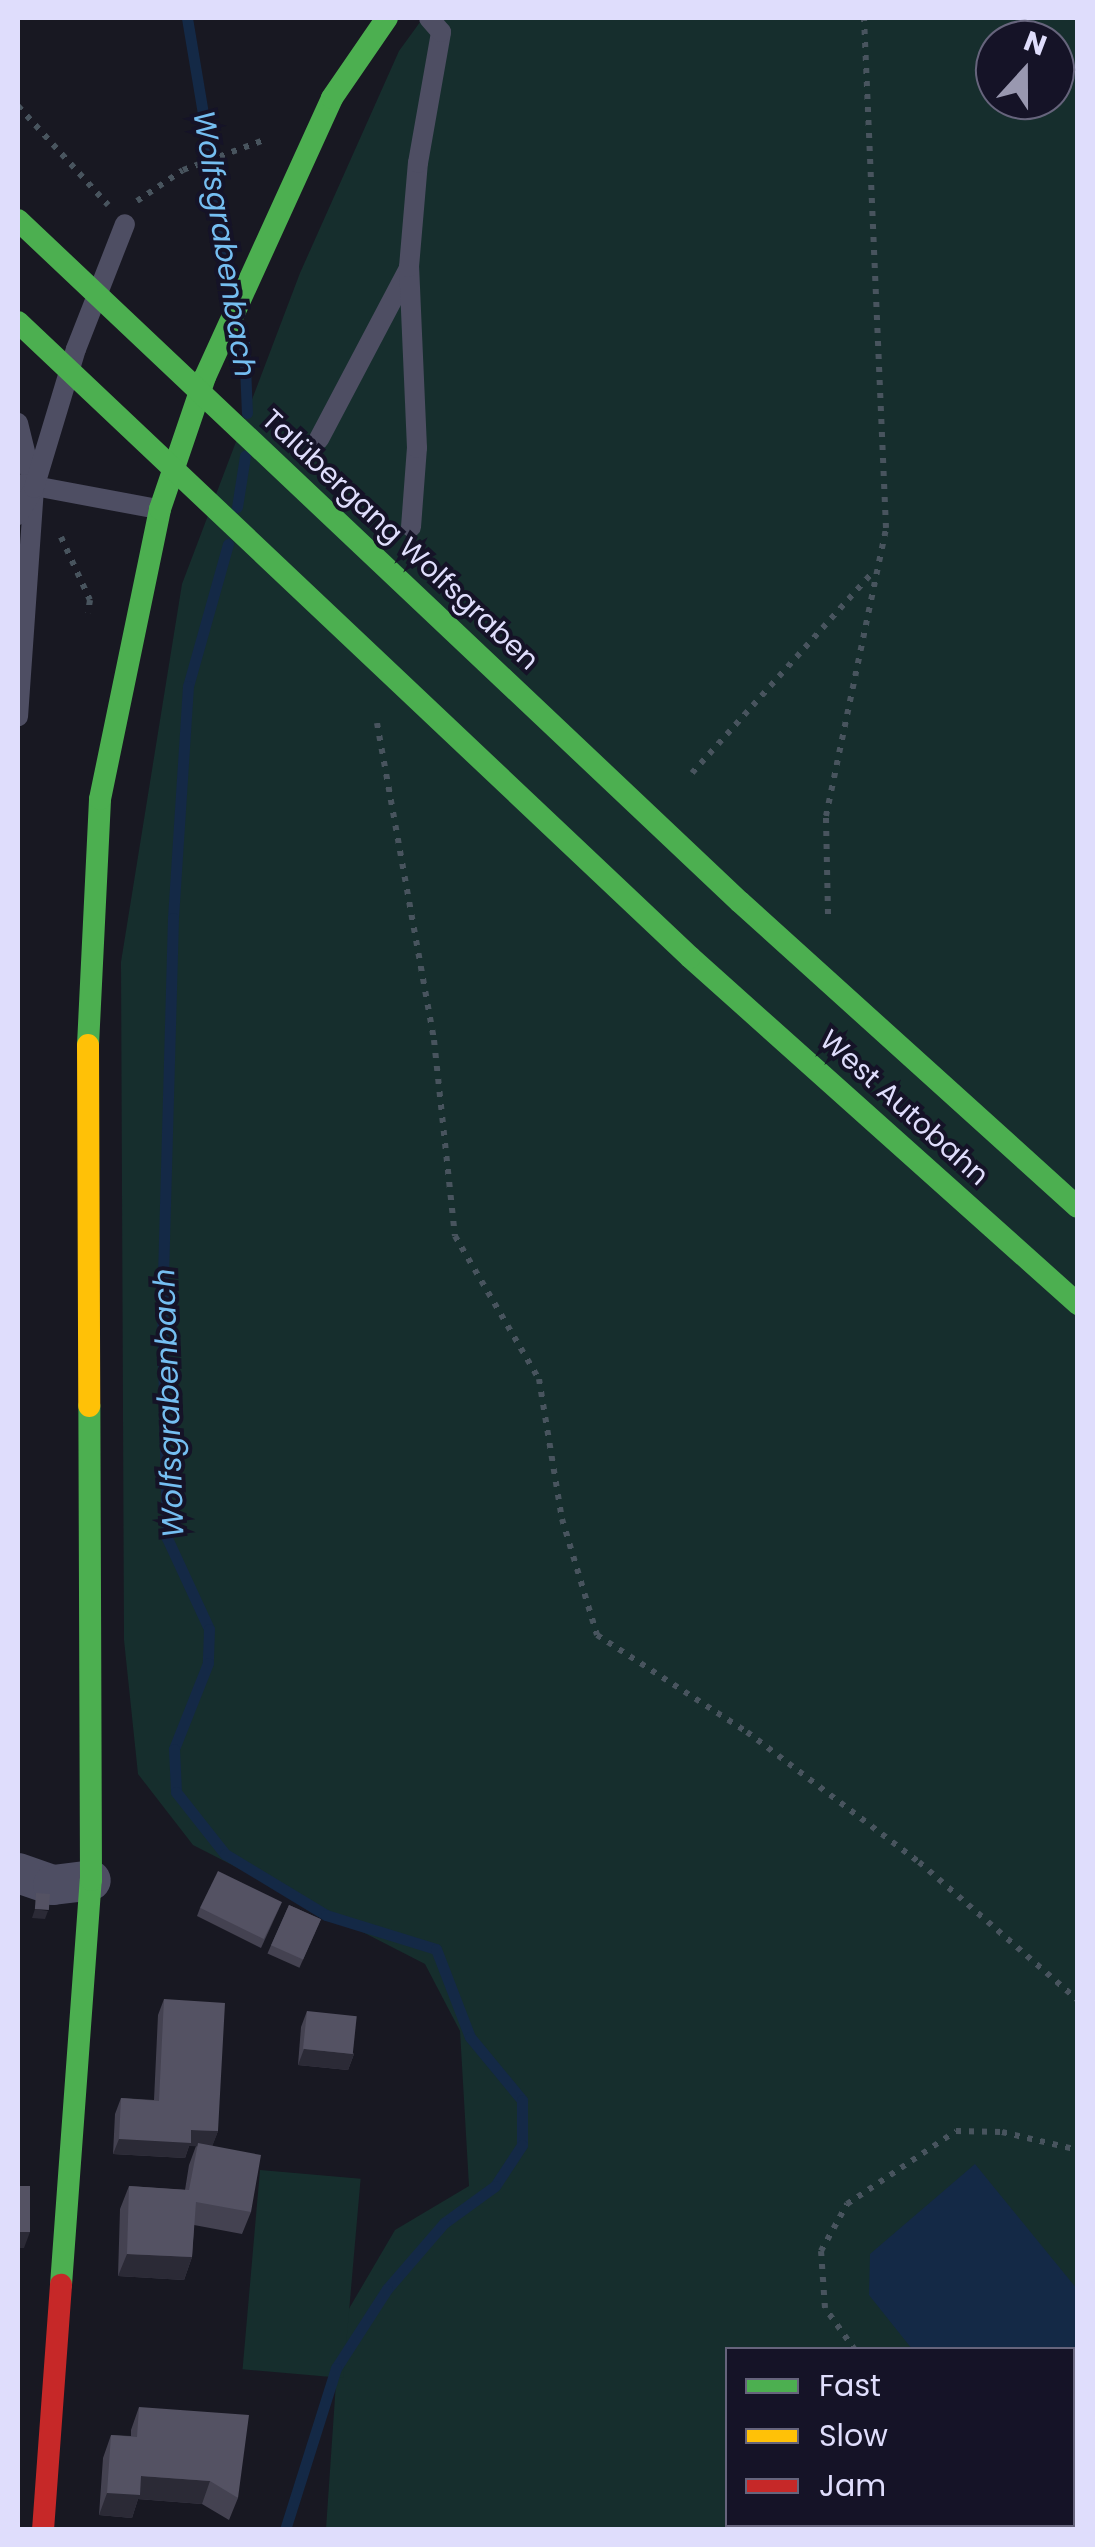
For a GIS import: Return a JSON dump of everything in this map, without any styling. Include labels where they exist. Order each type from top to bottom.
[{"type":"main road","points":[[43,2530],[91,1880],[88,952],[100,799],[160,509],[205,377],[264,240],[332,98],[387,18]]},
{"type":"main road","name":"Talübergang Wolfsgraben","points":[[18,220],[740,902]]},
{"type":"main road","name":"West Autobahn","points":[[18,322],[690,956],[1078,1304]]},
{"type":"main road","name":"West Autobahn","points":[[740,902],[1078,1207]]},
{"type":"street","points":[[18,1873],[53,1885],[91,1880]]},
{"type":"lane","points":[[411,527],[418,448],[410,266],[418,163],[442,32],[429,18]]},
{"type":"lane","points":[[18,515],[76,350],[126,224]]},
{"type":"lane","points":[[319,439],[410,266]]},
{"type":"lane","points":[[18,423],[26,485],[18,716]]},
{"type":"lane","points":[[26,485],[160,509]]},
{"type":"path","points":[[828,914],[826,816],[873,572],[886,528],[864,18]]},
{"type":"path","points":[[18,106],[126,224],[136,202],[183,170],[240,152]]},
{"type":"path","points":[[692,772],[873,572]]},
{"type":"path","points":[[378,716],[375,735],[434,1040],[456,1236],[539,1379],[562,1519],[597,1635],[747,1732],[919,1862],[1078,2000]]},
{"type":"path","points":[[853,2347],[825,2308],[820,2251],[847,2204],[956,2132],[1002,2132],[1078,2150]]},
{"type":"green space","points":[[423,18],[1077,18],[1077,2529],[326,2529],[340,2324],[395,2230],[469,2186],[460,2031],[425,1964],[193,1845],[138,1774],[124,1640],[121,962],[182,584],[300,273],[399,51]]},
{"type":"green space","points":[[260,2170],[361,2179],[343,2378],[243,2369]]},
{"type":"water","points":[[975,2164],[1077,2289],[1075,2370],[1075,2347],[910,2347],[869,2295],[870,2254]]},
{"type":"building","points":[[218,1871],[282,1902],[264,1939],[200,1908]]},
{"type":"building","points":[[36,1893],[50,1894],[49,1910],[35,1909]]},
{"type":"building","points":[[289,1905],[321,1919],[303,1959],[271,1945]]},
{"type":"building","points":[[164,1999],[225,2003],[218,2131],[191,2130],[191,2143],[119,2139],[121,2098],[159,2101]]},
{"type":"building","points":[[307,2011],[357,2016],[353,2054],[303,2049]]},
{"type":"building","points":[[198,2143],[261,2155],[251,2212],[196,2202],[192,2257],[127,2254],[129,2186],[189,2190]]},
{"type":"building","points":[[18,2186],[30,2186],[30,2232],[18,2232]]},
{"type":"building","points":[[139,2407],[249,2415],[238,2498],[210,2481],[141,2476],[140,2495],[107,2493],[111,2435],[137,2437]]},
{"type":"waterway","name":"Wolfsgrabenbach","points":[[187,18],[230,275]]},
{"type":"waterway","name":"Wolfsgrabenbach","points":[[244,342],[247,413]]},
{"type":"waterway","name":"Wolfsgrabenbach","points":[[237,507],[245,456]]},
{"type":"waterway","name":"Wolfsgrabenbach","points":[[228,544],[188,686],[173,918],[162,1305],[167,1538],[209,1629],[208,1663],[174,1749],[176,1792],[225,1854],[326,1915],[436,1949],[470,2037],[522,2100],[522,2145],[495,2186],[444,2223],[387,2289],[336,2368],[285,2530]]},
{"type":"traffic: fast","points":[[88,1045],[100,799],[160,509],[205,377],[332,98],[387,18]]},
{"type":"traffic: fast","points":[[18,220],[740,902]]},
{"type":"traffic: fast","points":[[18,322],[690,957]]},
{"type":"traffic: fast","points":[[740,902],[1078,1207]]},
{"type":"traffic: fast","points":[[690,957],[1078,1304]]},
{"type":"traffic: fast","points":[[61,2285],[91,1880],[89,1406]]},
{"type":"traffic: slow","points":[[88,1045],[89,1406]]},
{"type":"traffic: jam","points":[[43,2530],[61,2285]]}]
